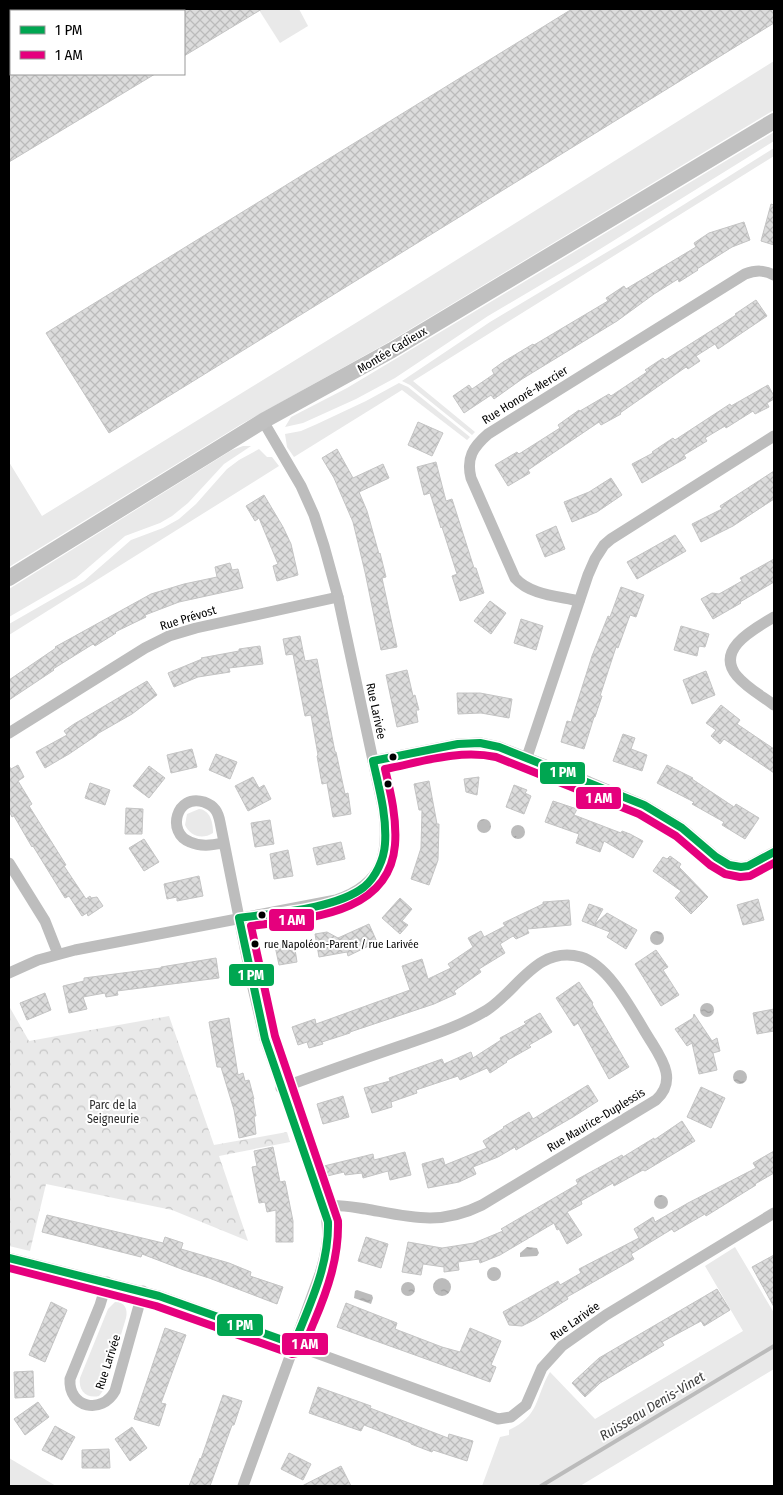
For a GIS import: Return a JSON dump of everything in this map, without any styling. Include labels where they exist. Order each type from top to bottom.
[{"type":"street","name":"Montée Cadieux","points":[[9,578],[263,421],[373,361],[774,121]]},
{"type":"street","name":"Rue Honoré-Mercier","points":[[579,601],[534,590],[523,586],[515,578],[471,478],[469,464],[471,452],[488,434],[744,274],[757,271],[774,275]]},
{"type":"street","name":"Rue Larivée","points":[[9,972],[58,954],[336,900],[357,892],[369,882],[380,866],[385,845],[385,822],[338,597],[324,546],[308,500],[263,421]]},
{"type":"street","points":[[527,757],[595,559],[611,539],[774,436]]},
{"type":"street","name":"Rue Prévost","points":[[9,733],[146,648],[169,636],[196,628],[338,597]]},
{"type":"street","points":[[774,617],[738,641],[733,650],[731,660],[736,675],[774,705]]},
{"type":"street","points":[[373,761],[471,743],[499,747],[644,805],[682,828],[728,865],[748,866],[774,852]]},
{"type":"street","points":[[224,844],[202,846],[190,843],[181,836],[177,826],[180,809],[188,802],[197,801],[208,804],[219,814],[252,988],[265,1039],[324,1206],[329,1230],[327,1250],[320,1274],[243,1486]]},
{"type":"street","points":[[9,863],[45,921],[58,954]]},
{"type":"street","name":"Rue Maurice-Duplessis","points":[[281,1088],[463,1023],[497,1002],[513,989],[526,973],[542,961],[567,955],[588,960],[610,977],[655,1048],[666,1069],[667,1083],[665,1089],[656,1100],[482,1205],[463,1214],[444,1218],[424,1219],[346,1206],[324,1206]]},
{"type":"street","name":"Rue Larivée","points":[[9,1258],[143,1291],[498,1419],[511,1417],[526,1406],[542,1368],[562,1346],[606,1315],[774,1213]]},
{"type":"street","name":"Rue Larivée","points":[[108,1282],[70,1379],[69,1386],[74,1397],[89,1406],[103,1404],[112,1397],[115,1391],[143,1291]]},
{"type":"green space","points":[[299,9],[308,26],[280,43],[259,10]]},
{"type":"green space","points":[[774,61],[774,110],[387,343],[240,425],[9,567],[9,462],[42,516],[359,321]]},
{"type":"green space","points":[[774,132],[774,141],[576,264],[488,316],[395,378],[356,399],[303,423],[285,427],[291,417],[347,388]]},
{"type":"green space","points":[[774,148],[774,156],[413,381],[475,432],[472,435],[410,385],[402,381],[490,322],[629,239]]},
{"type":"green space","points":[[399,383],[408,387],[470,437],[467,440],[402,390],[294,457],[287,447],[285,434],[301,431],[317,424]]},
{"type":"green space","points":[[243,446],[251,446],[224,464],[188,503],[172,516],[160,523],[125,536],[76,578],[9,617],[9,589],[232,450]]},
{"type":"green space","points":[[259,449],[267,457],[272,457],[279,466],[9,635],[9,624],[84,581],[131,540],[163,528],[179,519],[196,504],[227,469]]},
{"type":"green space","points":[[199,809],[206,812],[210,817],[213,833],[209,835],[197,836],[190,832],[185,825],[187,814]]},
{"type":"green space","name":"Parc de la Seigneurie","points":[[9,1006],[29,1041],[169,1016],[214,1145],[287,1132],[290,1142],[219,1156],[248,1241],[172,1210],[46,1184],[30,1251],[9,1246]]},
{"type":"green space","points":[[735,1247],[774,1313],[774,1369],[580,1486],[482,1486],[500,1437],[509,1435],[509,1430],[519,1425],[532,1412],[550,1372],[595,1419],[743,1331],[705,1266]]},
{"type":"green space","points":[[115,1302],[121,1303],[125,1307],[127,1312],[126,1318],[105,1388],[99,1396],[94,1397],[84,1393],[80,1386],[80,1378],[108,1309]]},
{"type":"green space","points":[[9,1458],[56,1486],[9,1486]]},
{"type":"water","points":[[481,819],[487,819],[491,826],[487,833],[481,833],[477,829],[477,823]]},
{"type":"water","points":[[515,825],[521,825],[525,832],[521,839],[515,839],[511,835],[511,829]]},
{"type":"water","points":[[654,931],[660,931],[664,938],[660,945],[654,945],[650,941],[650,935]]},
{"type":"water","points":[[704,1003],[710,1003],[714,1010],[710,1017],[704,1017],[700,1013],[700,1007]]},
{"type":"water","points":[[737,1070],[743,1070],[747,1077],[743,1084],[737,1084],[733,1080],[733,1074]]},
{"type":"water","points":[[658,1195],[664,1195],[668,1202],[664,1209],[658,1209],[654,1205],[654,1199]]},
{"type":"water","points":[[527,1247],[537,1248],[539,1253],[537,1256],[520,1257],[520,1253]]},
{"type":"water","points":[[491,1267],[497,1267],[501,1274],[497,1281],[491,1281],[487,1277],[487,1271]]},
{"type":"water","points":[[442,1278],[448,1281],[451,1287],[448,1293],[442,1296],[436,1293],[433,1287],[436,1281]]},
{"type":"water","points":[[405,1282],[411,1282],[415,1289],[411,1296],[405,1296],[401,1292],[401,1286]]},
{"type":"water","points":[[355,1291],[372,1295],[371,1304],[354,1298]]},
{"type":"building","points":[[184,9],[262,9],[185,55]]},
{"type":"building","points":[[572,9],[774,9],[774,23],[109,433],[46,333]]},
{"type":"building","points":[[9,74],[153,75],[9,162]]},
{"type":"building","points":[[771,204],[774,205],[774,245],[761,241]]},
{"type":"building","points":[[744,222],[750,240],[732,247],[679,282],[678,279],[617,321],[522,379],[494,399],[491,395],[464,413],[453,396],[469,385],[472,389],[494,374],[492,370],[503,362],[608,301],[606,298],[624,286],[626,289],[696,247],[694,243],[709,233]]},
{"type":"building","points":[[756,300],[767,316],[718,349],[715,344],[696,356],[700,361],[688,369],[686,367],[621,414],[601,425],[599,422],[528,470],[530,473],[508,486],[495,465],[517,452],[519,454],[560,428],[558,425],[579,410],[609,394],[611,396],[647,372],[645,370],[663,358],[665,360],[736,315]]},
{"type":"building","points":[[768,385],[774,396],[774,399],[767,403],[769,407],[755,414],[753,411],[726,428],[725,426],[705,438],[707,441],[684,455],[686,458],[642,483],[632,464],[653,453],[673,438],[675,440],[730,404],[731,406]]},
{"type":"building","points":[[418,422],[443,433],[432,456],[408,445]]},
{"type":"building","points":[[337,449],[353,478],[383,464],[389,478],[359,492],[367,511],[386,577],[382,578],[397,647],[381,650],[353,522],[334,478],[322,458]]},
{"type":"building","points":[[436,462],[446,501],[452,499],[484,593],[460,601],[452,576],[457,574],[442,527],[430,493],[424,495],[417,467]]},
{"type":"building","points":[[774,471],[774,499],[733,526],[701,542],[692,524],[722,509],[720,506]]},
{"type":"building","points":[[611,478],[622,495],[597,512],[572,522],[564,502],[589,492]]},
{"type":"building","points":[[264,495],[291,544],[298,575],[277,581],[273,566],[278,564],[259,518],[255,521],[246,506]]},
{"type":"building","points":[[556,526],[565,549],[545,557],[536,535]]},
{"type":"building","points":[[675,535],[686,551],[637,579],[627,562]]},
{"type":"building","points":[[774,559],[774,582],[713,619],[701,599],[712,593],[719,594],[742,581],[740,578]]},
{"type":"building","points":[[230,563],[232,570],[238,569],[243,588],[179,602],[145,615],[146,617],[115,632],[95,646],[93,644],[53,669],[9,700],[9,680],[55,647],[151,594],[217,577],[215,567]]},
{"type":"building","points":[[621,587],[644,595],[636,617],[630,615],[618,648],[616,647],[584,749],[561,742],[567,721],[571,722],[592,656]]},
{"type":"building","points":[[490,601],[506,613],[491,634],[474,621]]},
{"type":"building","points":[[521,619],[543,626],[536,650],[514,643]]},
{"type":"building","points":[[681,626],[709,634],[705,647],[699,646],[697,656],[674,650]]},
{"type":"building","points":[[300,636],[305,661],[317,659],[335,752],[345,794],[348,793],[351,814],[333,817],[327,783],[322,784],[311,715],[305,716],[293,654],[286,655],[283,639]]},
{"type":"building","points":[[260,646],[263,664],[229,668],[230,672],[198,677],[174,687],[168,673],[201,658]]},
{"type":"building","points":[[407,670],[413,696],[415,695],[419,710],[416,710],[418,722],[397,727],[386,675]]},
{"type":"building","points":[[706,671],[715,695],[692,704],[683,680]]},
{"type":"building","points":[[147,681],[157,695],[132,714],[45,768],[36,752],[67,735],[64,731],[74,724]]},
{"type":"building","points":[[457,693],[480,693],[512,699],[509,718],[481,713],[458,714]]},
{"type":"building","points":[[721,705],[740,720],[737,724],[774,749],[774,773],[724,739],[720,744],[711,736],[716,730],[706,723]]},
{"type":"building","points":[[623,734],[635,738],[631,749],[647,755],[642,771],[613,761]]},
{"type":"building","points":[[192,749],[197,767],[171,773],[167,755]]},
{"type":"building","points":[[216,754],[237,762],[230,779],[209,770]]},
{"type":"building","points":[[18,765],[24,777],[18,781],[32,804],[29,806],[66,865],[64,866],[86,899],[90,896],[91,898],[97,897],[103,906],[88,916],[87,913],[82,916],[69,896],[65,898],[9,811],[9,766],[11,769]]},
{"type":"building","points":[[667,765],[693,778],[734,807],[736,804],[759,818],[745,839],[722,825],[724,822],[692,804],[694,802],[657,783]]},
{"type":"building","points":[[149,766],[165,778],[149,798],[133,786]]},
{"type":"building","points":[[253,777],[259,788],[264,785],[271,799],[248,811],[235,786]]},
{"type":"building","points":[[479,777],[477,795],[466,792],[464,779]]},
{"type":"building","points":[[429,781],[437,824],[439,824],[438,860],[429,885],[411,879],[421,848],[422,810],[419,810],[414,784]]},
{"type":"building","points":[[90,783],[110,790],[105,805],[85,798]]},
{"type":"building","points":[[514,785],[527,790],[525,793],[531,796],[524,814],[506,807]]},
{"type":"building","points":[[553,801],[577,809],[574,815],[621,833],[622,831],[630,834],[643,841],[633,858],[604,841],[600,852],[576,843],[579,834],[545,822]]},
{"type":"building","points":[[126,808],[143,809],[142,834],[125,834]]},
{"type":"building","points":[[270,820],[274,844],[255,847],[251,823]]},
{"type":"building","points":[[144,839],[159,862],[144,871],[129,848]]},
{"type":"building","points":[[341,842],[345,859],[317,865],[313,848]]},
{"type":"building","points":[[288,850],[293,876],[274,879],[270,854]]},
{"type":"building","points":[[670,856],[681,864],[679,867],[708,897],[691,914],[675,898],[681,891],[653,871],[663,857],[667,859]]},
{"type":"building","points":[[199,876],[203,896],[177,901],[177,897],[167,899],[164,884]]},
{"type":"building","points":[[400,898],[412,909],[402,921],[408,925],[400,934],[382,918]]},
{"type":"building","points":[[758,899],[764,920],[743,925],[737,905]]},
{"type":"building","points":[[569,900],[571,925],[527,929],[529,933],[516,939],[513,936],[500,944],[505,953],[479,969],[481,972],[454,991],[456,994],[434,1004],[322,1042],[323,1044],[309,1048],[307,1042],[298,1045],[292,1027],[315,1019],[316,1024],[410,990],[402,966],[422,959],[428,979],[451,968],[448,964],[473,947],[468,938],[481,931],[484,937],[505,926],[503,923],[543,904],[543,902]]},
{"type":"building","points":[[589,904],[603,909],[594,925],[607,913],[637,930],[626,949],[607,937],[610,932],[582,921]]},
{"type":"building","points":[[369,924],[377,942],[348,956],[347,952],[319,957],[315,934],[327,932],[338,938]]},
{"type":"building","points":[[294,943],[297,962],[279,965],[275,946]]},
{"type":"building","points":[[656,950],[668,967],[663,970],[679,995],[661,1006],[635,964]]},
{"type":"building","points":[[216,958],[219,978],[117,991],[118,995],[106,997],[105,993],[83,997],[87,1009],[69,1013],[63,986],[84,981],[84,978],[161,968]]},
{"type":"building","points":[[579,982],[629,1067],[609,1079],[578,1023],[574,1026],[556,998]]},
{"type":"building","points":[[45,993],[51,1010],[27,1020],[20,1003]]},
{"type":"building","points":[[774,1009],[774,1031],[757,1034],[753,1013]]},
{"type":"building","points":[[540,1013],[552,1032],[529,1045],[531,1047],[506,1061],[490,1073],[487,1068],[460,1080],[458,1076],[416,1090],[417,1093],[391,1102],[392,1107],[372,1113],[364,1088],[390,1081],[389,1078],[442,1059],[444,1064],[471,1052],[473,1058],[501,1040],[500,1038],[526,1024],[524,1022]]},
{"type":"building","points":[[694,1014],[712,1041],[717,1038],[720,1051],[713,1053],[717,1070],[699,1074],[692,1043],[687,1046],[675,1029],[693,1018]]},
{"type":"building","points":[[229,1018],[238,1075],[243,1073],[245,1081],[249,1080],[256,1116],[254,1116],[256,1134],[239,1138],[234,1110],[221,1067],[217,1067],[209,1022]]},
{"type":"building","points":[[588,1085],[598,1101],[516,1150],[515,1147],[498,1157],[473,1167],[476,1174],[459,1182],[428,1188],[422,1164],[443,1158],[445,1165],[487,1148],[483,1141],[503,1127],[529,1112],[533,1119]]},
{"type":"building","points":[[701,1087],[725,1098],[711,1128],[687,1117]]},
{"type":"building","points":[[343,1096],[349,1117],[323,1124],[317,1104]]},
{"type":"building","points":[[682,1121],[695,1141],[645,1171],[643,1170],[614,1186],[613,1183],[581,1201],[582,1204],[567,1212],[582,1235],[567,1244],[554,1223],[500,1255],[480,1263],[479,1259],[458,1262],[459,1270],[444,1272],[444,1267],[423,1264],[421,1275],[402,1272],[408,1242],[442,1248],[474,1243],[503,1231],[501,1229],[578,1184],[576,1180],[622,1155],[623,1157],[654,1138],[654,1140]]},
{"type":"building","points":[[273,1147],[280,1182],[285,1181],[293,1221],[293,1242],[276,1242],[276,1210],[267,1212],[265,1202],[259,1203],[252,1167],[257,1166],[254,1151]]},
{"type":"building","points":[[774,1151],[774,1173],[756,1185],[706,1216],[705,1214],[674,1232],[672,1229],[631,1254],[634,1259],[567,1297],[568,1299],[534,1320],[522,1326],[509,1325],[503,1312],[558,1281],[560,1285],[581,1273],[579,1269],[639,1238],[634,1229],[653,1217],[655,1222],[756,1168],[753,1163]]},
{"type":"building","points":[[405,1152],[411,1175],[390,1180],[388,1171],[363,1178],[362,1173],[345,1175],[344,1172],[323,1177],[320,1167],[373,1154],[374,1160]]},
{"type":"building","points":[[47,1215],[163,1243],[165,1237],[183,1243],[181,1249],[229,1263],[251,1272],[250,1276],[283,1287],[277,1304],[142,1254],[141,1257],[42,1232]]},
{"type":"building","points":[[366,1237],[388,1244],[381,1268],[358,1261]]},
{"type":"building","points":[[774,1255],[774,1307],[752,1267]]},
{"type":"building","points":[[717,1289],[730,1310],[704,1326],[701,1321],[662,1342],[664,1345],[600,1383],[585,1397],[572,1383],[599,1358]]},
{"type":"building","points":[[51,1302],[67,1310],[45,1362],[29,1355]]},
{"type":"building","points":[[346,1303],[397,1323],[395,1329],[460,1352],[470,1328],[501,1341],[491,1365],[496,1367],[490,1382],[337,1327]]},
{"type":"building","points":[[165,1328],[186,1335],[161,1403],[166,1404],[159,1426],[134,1419]]},
{"type":"building","points":[[33,1371],[34,1397],[15,1398],[14,1372]]},
{"type":"building","points":[[318,1387],[371,1406],[370,1408],[448,1438],[449,1434],[473,1441],[467,1461],[433,1450],[432,1452],[364,1425],[361,1431],[309,1413]]},
{"type":"building","points":[[223,1395],[242,1401],[234,1425],[232,1425],[210,1486],[189,1486],[201,1459]]},
{"type":"building","points":[[38,1402],[49,1417],[25,1435],[14,1419]]},
{"type":"building","points":[[55,1426],[75,1437],[62,1460],[42,1450]]},
{"type":"building","points":[[132,1427],[147,1448],[130,1461],[115,1439]]},
{"type":"building","points":[[109,1449],[110,1468],[82,1468],[82,1450]]},
{"type":"building","points":[[289,1453],[311,1464],[303,1480],[281,1469]]},
{"type":"building","points":[[341,1466],[351,1486],[302,1486]]},
{"type":"waterway","name":"Ruisseau Denis-Vinet","points":[[541,1486],[774,1346]]},
{"type":"transit line","points":[[9,1258],[159,1296],[294,1344],[322,1269],[328,1222],[265,1039],[239,918],[287,912],[321,905],[352,894],[368,883],[379,867],[385,844],[384,813],[373,761],[458,744],[480,743],[499,747],[644,805],[682,828],[716,857],[729,865],[748,866],[774,852]]},
{"type":"transit line","points":[[9,1268],[156,1306],[292,1354],[302,1350],[332,1273],[337,1247],[338,1221],[275,1036],[251,926],[319,916],[361,900],[378,886],[389,869],[395,845],[394,816],[385,769],[454,755],[496,757],[639,814],[676,836],[710,865],[725,874],[740,877],[750,876],[774,863]]},
{"type":"place","name":"rue Napoléon-Parent / rue Larivée","points":[[255,944]]}]
